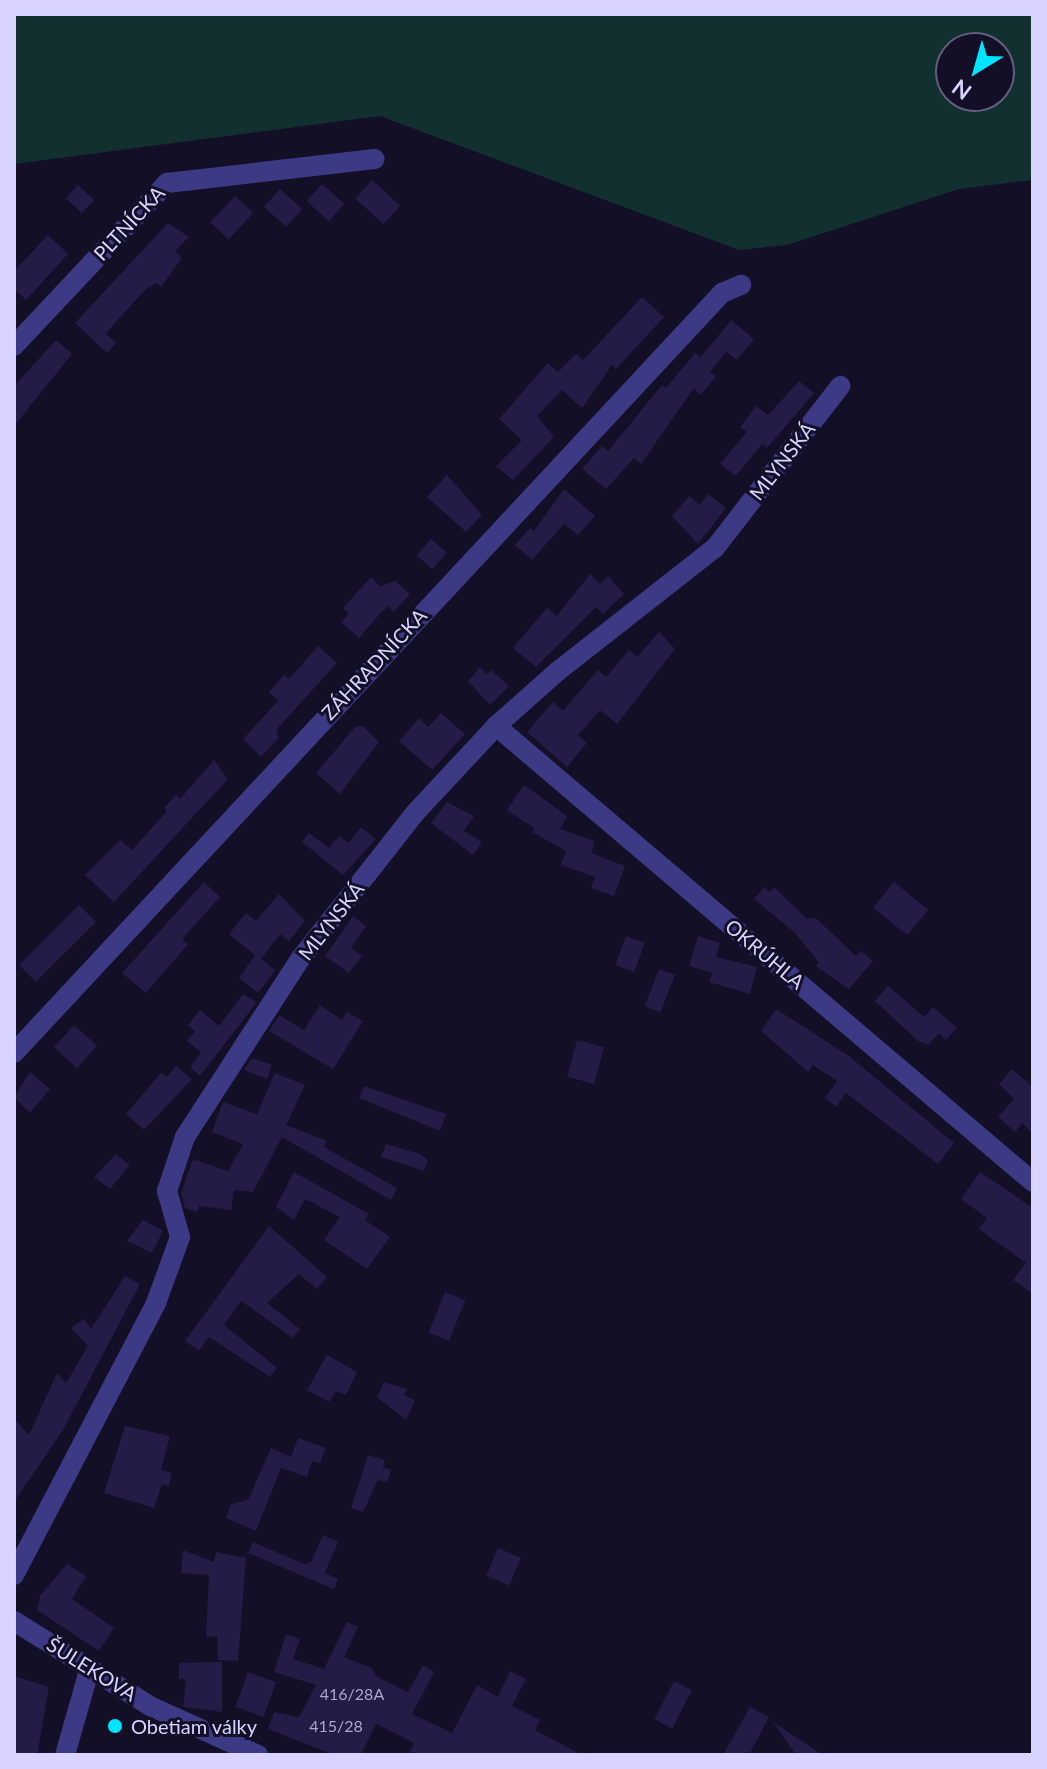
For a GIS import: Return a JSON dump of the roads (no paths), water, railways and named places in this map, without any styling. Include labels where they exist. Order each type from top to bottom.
[{"type":"street","name":"PLTNÍCKA","points":[[14,346],[167,183],[186,176],[375,159]]},
{"type":"street","name":"ZÁHRADNÍCKA","points":[[14,1053],[722,293],[741,285]]},
{"type":"street","name":"MLYNSKÁ","points":[[14,1575],[156,1303],[180,1237],[167,1191],[185,1137],[301,958],[415,813],[496,726],[715,548],[840,386]]},
{"type":"street","name":"OKRÚHLA","points":[[496,726],[1033,1182]]},
{"type":"street","name":"ŠULEKOVA","points":[[14,1621],[150,1706],[258,1755]]},
{"type":"street","points":[[65,1755],[90,1667]]},
{"type":"place","name":"Obetiam války","points":[[115,1726]]}]
